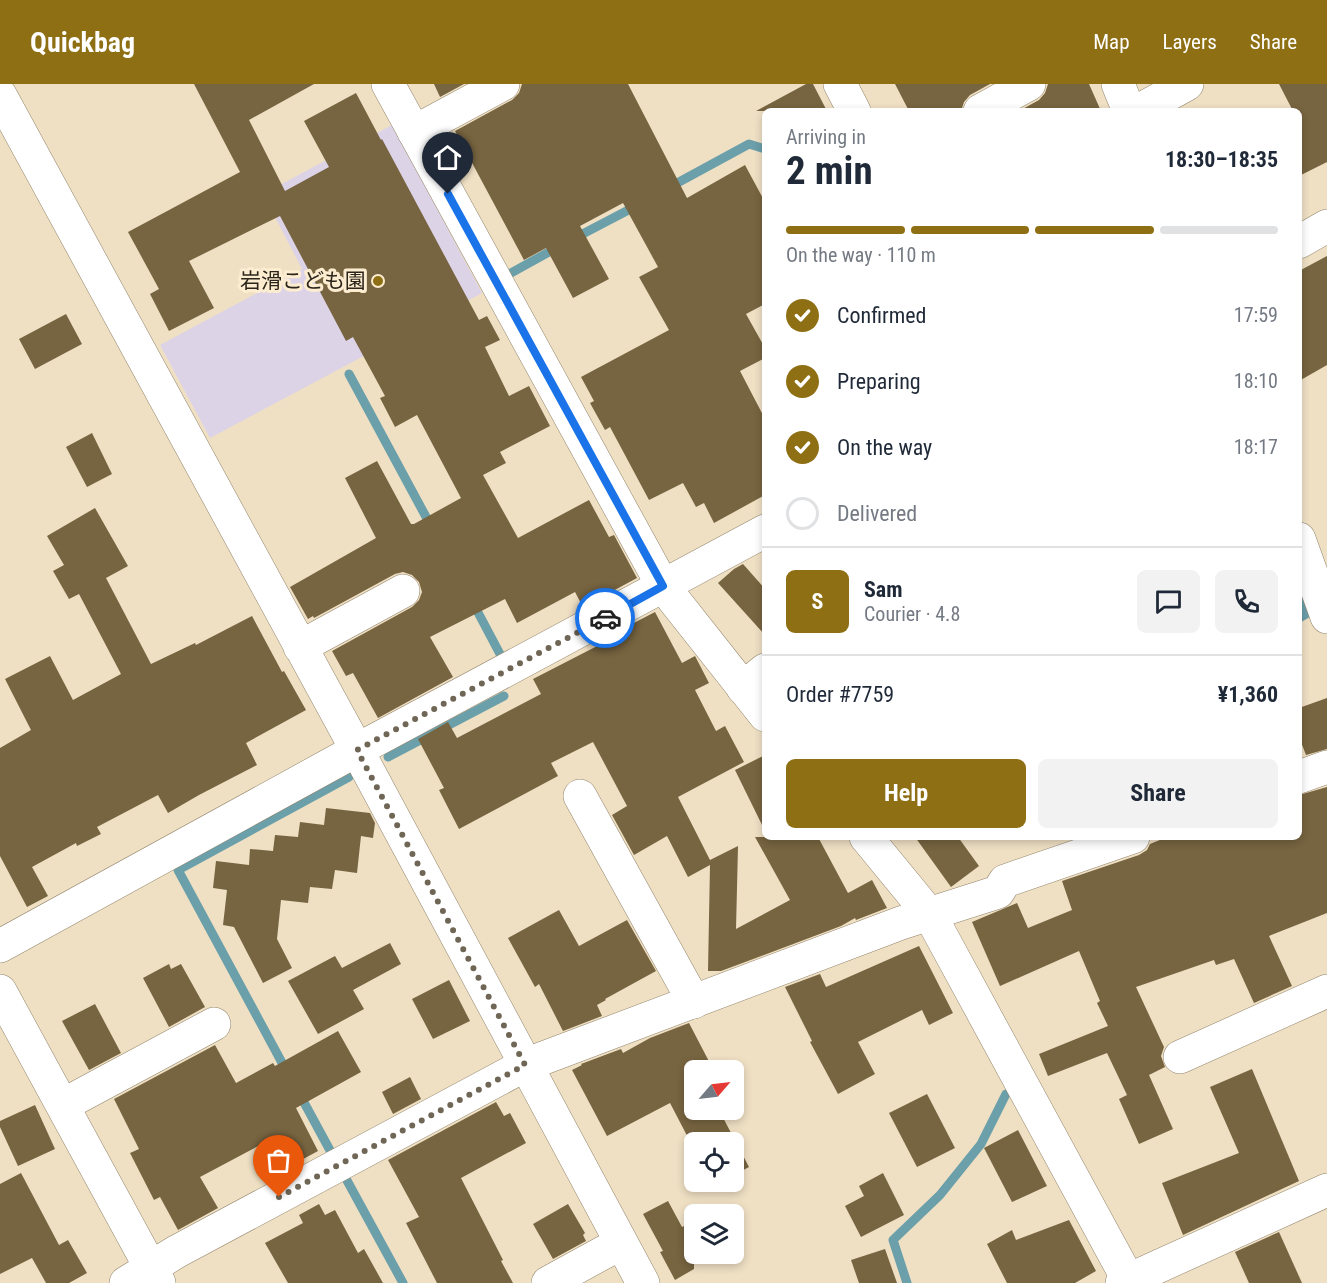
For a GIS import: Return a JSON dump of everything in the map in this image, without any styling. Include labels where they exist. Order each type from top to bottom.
[{"type":"street","points":[[388,84],[663,586],[754,679],[762,705]]},
{"type":"street","points":[[414,132],[504,84]]},
{"type":"street","points":[[840,84],[852,108]]},
{"type":"street","points":[[985,108],[1029,84]]},
{"type":"street","points":[[1118,84],[1128,108]]},
{"type":"street","points":[[1143,108],[1187,84]]},
{"type":"street","points":[[0,95],[357,750],[643,1283]]},
{"type":"street","points":[[1302,240],[1327,226]]},
{"type":"street","points":[[0,946],[357,750],[762,533]]},
{"type":"street","points":[[1302,547],[1327,617]]},
{"type":"street","points":[[300,647],[403,591]]},
{"type":"street","points":[[1302,776],[1327,767]]},
{"type":"street","points":[[580,796],[694,1002]]},
{"type":"street","points":[[868,840],[930,915],[1127,1282],[1327,1190]]},
{"type":"street","points":[[0,990],[63,1105],[145,1278],[186,1247],[525,1065],[901,923],[998,892],[1005,881],[1071,847],[1114,840]]},
{"type":"street","points":[[1180,1058],[1327,991]]},
{"type":"street","points":[[63,1105],[214,1024]]},
{"type":"street","points":[[548,1283],[621,1243]]},
{"type":"shaded area","name":"岩滑こども園","points":[[392,125],[482,293],[210,438],[160,345],[302,269],[263,194]]},
{"type":"building","points":[[194,84],[314,84],[249,120],[285,191],[329,167],[304,121],[356,93],[479,320],[487,316],[500,340],[485,347],[509,396],[529,386],[550,426],[500,452],[506,463],[483,475],[518,538],[589,500],[609,537],[614,535],[637,578],[583,607],[575,592],[517,623],[505,599],[430,637],[453,677],[378,718],[353,673],[346,676],[332,651],[412,607],[419,600],[422,592],[419,582],[412,575],[403,572],[395,574],[314,618],[313,616],[308,619],[290,587],[376,538],[345,478],[377,461],[411,524],[461,498],[417,415],[395,427],[380,398],[385,396],[353,337],[346,341],[280,216],[189,261],[214,308],[169,331],[150,294],[159,289],[128,232],[240,172]]},
{"type":"building","points":[[434,84],[464,84],[440,97]]},
{"type":"building","points":[[522,84],[628,84],[687,198],[745,165],[762,196],[762,306],[746,314],[762,343],[762,360],[740,371],[762,413],[762,497],[714,523],[704,503],[696,507],[683,483],[649,500],[610,427],[605,430],[590,403],[594,401],[581,377],[669,330],[639,277],[658,267],[623,203],[580,226],[609,279],[573,298],[546,248],[524,260],[455,131],[512,100],[519,93]]},
{"type":"building","points":[[806,84],[813,84],[825,108],[762,108],[762,111],[756,111]]},
{"type":"building","points":[[895,84],[990,84],[970,95],[962,108],[907,108]]},
{"type":"building","points":[[1048,84],[1089,84],[1100,108],[1024,108],[1039,100]]},
{"type":"building","points":[[1279,84],[1327,84],[1327,162],[1302,174],[1302,108],[1291,108]]},
{"type":"building","points":[[1327,256],[1327,365],[1302,379],[1302,269]]},
{"type":"building","points":[[66,314],[82,344],[35,369],[19,339]]},
{"type":"building","points":[[92,433],[112,474],[87,487],[66,447]]},
{"type":"building","points":[[95,508],[128,566],[106,578],[151,664],[195,643],[196,645],[252,616],[282,672],[284,671],[306,710],[246,743],[257,765],[168,813],[158,795],[97,827],[101,834],[77,846],[76,843],[32,867],[48,896],[27,907],[0,856],[0,748],[31,730],[5,679],[50,656],[73,700],[121,674],[79,594],[69,599],[53,571],[64,565],[47,536]]},
{"type":"building","points":[[743,564],[762,586],[762,632],[718,583]]},
{"type":"building","points":[[655,612],[682,663],[695,656],[709,683],[695,690],[716,731],[725,726],[744,762],[678,797],[710,860],[738,846],[736,929],[790,900],[755,837],[762,837],[762,840],[820,840],[848,893],[872,880],[887,908],[856,920],[855,918],[841,926],[721,971],[708,971],[710,865],[688,877],[667,836],[634,855],[612,815],[627,806],[593,742],[551,763],[558,776],[459,829],[439,790],[444,788],[418,739],[448,722],[457,738],[541,694],[533,679],[603,643],[601,640]]},
{"type":"building","points":[[1327,698],[1327,749],[1306,755],[1302,745],[1302,707]]},
{"type":"building","points":[[762,756],[762,825],[735,770]]},
{"type":"building","points":[[1327,787],[1327,913],[1269,936],[1292,986],[1254,1003],[1234,959],[1216,965],[1214,960],[1136,987],[1164,1047],[1161,1056],[1165,1067],[1149,1075],[1173,1129],[1139,1144],[1119,1099],[1127,1095],[1107,1053],[1048,1076],[1039,1054],[1108,1026],[1097,1003],[1100,1001],[1079,951],[1000,986],[972,922],[1017,903],[1028,928],[1072,910],[1062,881],[1139,855],[1147,850],[1150,844],[1160,840],[1302,840],[1302,794]]},
{"type":"building","points":[[326,808],[370,813],[375,823],[373,838],[361,836],[357,873],[335,870],[332,889],[310,887],[308,903],[281,900],[277,939],[292,968],[263,983],[234,927],[223,925],[227,890],[213,888],[216,861],[249,865],[250,849],[273,851],[275,835],[298,837],[300,822],[324,825]]},
{"type":"building","points":[[917,840],[960,840],[979,866],[951,887]]},
{"type":"building","points":[[559,910],[579,946],[627,920],[656,971],[597,1005],[602,1016],[563,1031],[539,984],[535,987],[508,938]]},
{"type":"building","points":[[390,943],[401,964],[353,990],[364,1009],[318,1034],[288,981],[335,956],[342,968]]},
{"type":"building","points":[[919,946],[953,1013],[929,1025],[922,1010],[858,1042],[875,1074],[838,1094],[810,1042],[812,1041],[785,987],[820,974],[826,987]]},
{"type":"building","points":[[169,964],[171,969],[181,964],[205,1007],[169,1027],[143,978]]},
{"type":"building","points":[[449,980],[470,1021],[433,1039],[412,999]]},
{"type":"building","points":[[95,1004],[121,1053],[89,1070],[62,1021]]},
{"type":"building","points":[[689,1023],[708,1060],[684,1060],[684,1120],[724,1120],[731,1132],[685,1132],[670,1103],[607,1136],[572,1070],[581,1064],[621,1049],[623,1053],[650,1038]]},
{"type":"building","points":[[338,1031],[361,1072],[296,1108],[318,1151],[294,1164],[279,1135],[200,1177],[218,1208],[178,1230],[160,1197],[154,1200],[130,1153],[139,1149],[114,1099],[215,1045],[236,1083],[273,1063],[275,1066]]},
{"type":"building","points":[[1252,1069],[1299,1181],[1183,1235],[1162,1183],[1239,1153],[1210,1087]]},
{"type":"building","points":[[410,1077],[421,1099],[393,1114],[382,1092]]},
{"type":"building","points":[[927,1094],[955,1148],[917,1167],[889,1113]]},
{"type":"building","points":[[496,1102],[504,1116],[510,1113],[526,1143],[461,1178],[513,1283],[437,1283],[406,1223],[419,1217],[388,1160]]},
{"type":"building","points":[[35,1105],[55,1149],[18,1166],[0,1127],[0,1121]]},
{"type":"building","points":[[1018,1130],[1047,1186],[1012,1202],[984,1148]]},
{"type":"building","points":[[744,1158],[749,1167],[744,1170]]},
{"type":"building","points":[[21,1173],[59,1245],[68,1240],[87,1273],[69,1283],[46,1283],[32,1258],[0,1274],[0,1184]]},
{"type":"building","points":[[883,1173],[904,1215],[861,1237],[845,1206],[864,1196],[859,1186]]},
{"type":"building","points":[[668,1201],[682,1227],[684,1226],[684,1264],[694,1264],[694,1269],[675,1280],[660,1252],[663,1251],[643,1214]]},
{"type":"building","points":[[319,1204],[325,1215],[335,1210],[358,1253],[364,1249],[383,1283],[288,1283],[265,1243],[303,1223],[299,1215]]},
{"type":"building","points":[[568,1204],[585,1233],[583,1235],[586,1241],[553,1259],[533,1224]]},
{"type":"building","points":[[1069,1220],[1096,1271],[1075,1283],[1007,1283],[987,1244],[1012,1230],[1016,1240]]},
{"type":"building","points":[[1279,1232],[1302,1283],[1249,1283],[1235,1252]]},
{"type":"building","points":[[885,1249],[897,1283],[859,1283],[851,1260]]},
{"type":"waterway","points":[[668,188],[749,144],[762,148]]},
{"type":"waterway","points":[[573,239],[638,205]]},
{"type":"waterway","points":[[509,274],[558,247]]},
{"type":"waterway","points":[[349,374],[432,528]]},
{"type":"waterway","points":[[473,603],[500,654]]},
{"type":"waterway","points":[[1302,603],[1306,614],[1302,616]]},
{"type":"waterway","points":[[388,757],[504,696]]},
{"type":"waterway","points":[[287,1072],[178,870],[349,777]]},
{"type":"waterway","points":[[907,1283],[893,1240],[940,1195],[981,1144],[1006,1094]]},
{"type":"waterway","points":[[300,1095],[332,1154]]},
{"type":"waterway","points":[[344,1175],[403,1283]]},
{"type":"way so far","points":[[279,1197],[525,1065],[357,750],[605,618]]},
{"type":"place","name":"岩滑こども園","points":[[378,281]]},
{"type":"route","points":[[448,194],[663,586],[605,618]]}]
